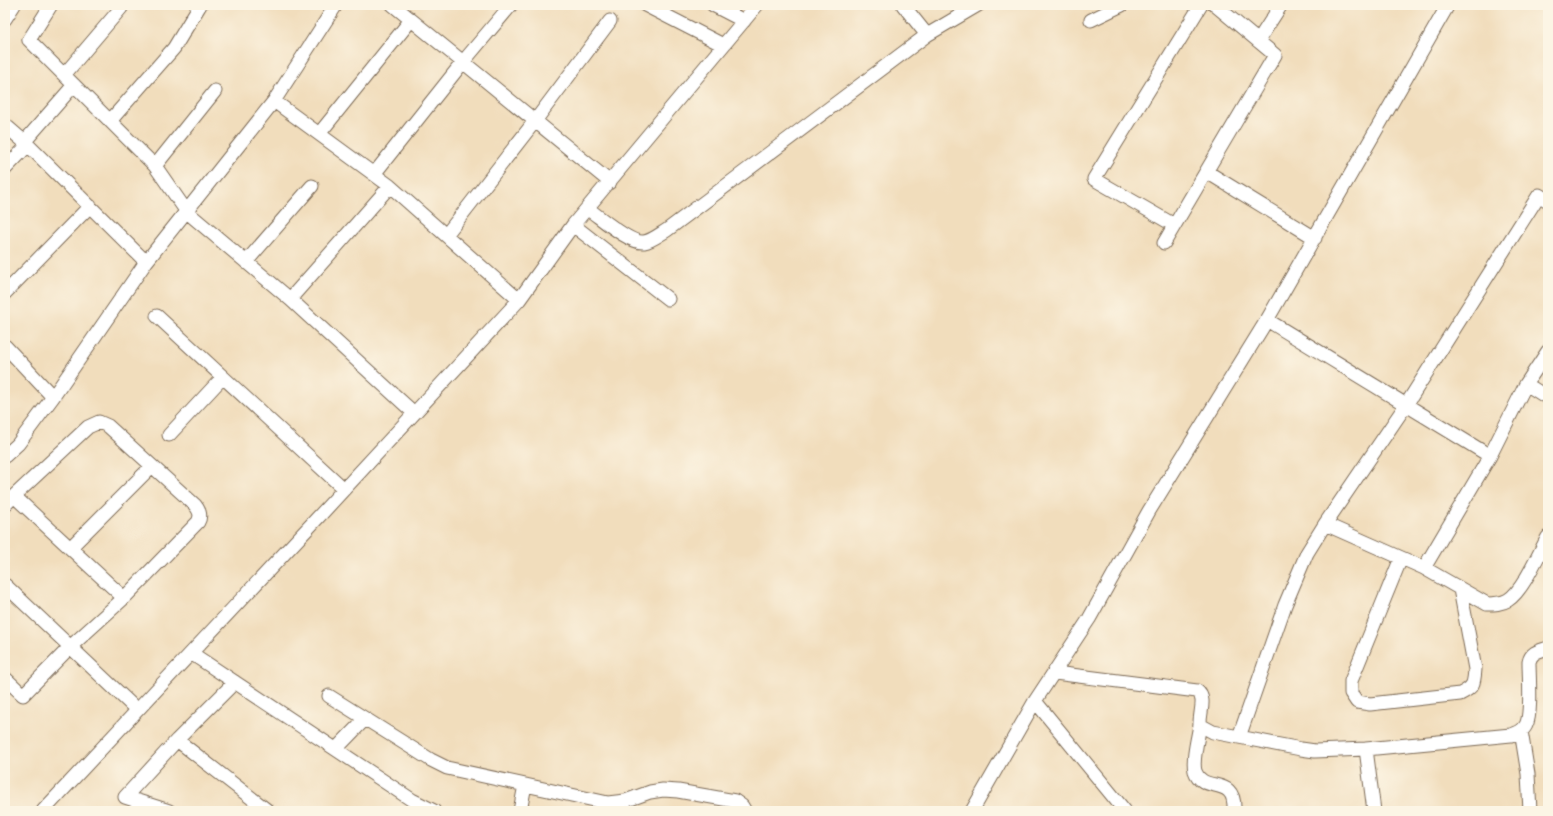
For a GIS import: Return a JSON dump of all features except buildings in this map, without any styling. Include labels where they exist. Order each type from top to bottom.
[{"type":"street","points":[[5,19],[14,5]]},
{"type":"street","points":[[51,5],[29,40],[155,166],[187,212],[290,299],[414,413]]},
{"type":"street","points":[[110,121],[174,48],[200,5]]},
{"type":"street","points":[[5,456],[18,444],[53,397],[146,262],[274,101],[336,5]]},
{"type":"street","points":[[393,5],[610,182]]},
{"type":"street","points":[[374,174],[463,62],[511,5]]},
{"type":"street","points":[[645,5],[723,45]]},
{"type":"street","points":[[713,5],[744,21]]},
{"type":"street","points":[[42,811],[519,300],[573,225],[588,209],[757,5]]},
{"type":"street","points":[[903,5],[927,35]]},
{"type":"street","points":[[588,209],[617,230],[638,241],[645,242],[654,238],[667,230],[927,35],[978,5]]},
{"type":"street","points":[[1092,20],[1122,5]]},
{"type":"street","points":[[1174,225],[1094,179],[1201,5]]},
{"type":"street","points":[[1164,243],[1275,55],[1215,5]]},
{"type":"street","points":[[1258,41],[1282,5]]},
{"type":"street","points":[[972,811],[1036,701],[1089,619],[1149,511],[1268,320],[1448,5]]},
{"type":"street","points":[[64,75],[121,8]]},
{"type":"street","points":[[319,134],[411,20]]},
{"type":"street","points":[[446,235],[535,121],[610,21]]},
{"type":"street","points":[[5,169],[74,85]]},
{"type":"street","points":[[155,166],[215,91]]},
{"type":"street","points":[[274,101],[390,186],[519,300]]},
{"type":"street","points":[[5,125],[26,143],[146,262]]},
{"type":"street","points":[[1207,172],[1315,238]]},
{"type":"street","points":[[246,262],[312,186]]},
{"type":"street","points":[[290,299],[390,186]]},
{"type":"street","points":[[1239,737],[1295,579],[1307,553],[1406,405],[1538,195],[1548,201]]},
{"type":"street","points":[[5,293],[90,206]]},
{"type":"street","points":[[573,225],[668,298]]},
{"type":"street","points":[[157,316],[344,489]]},
{"type":"street","points":[[1268,320],[1490,456]]},
{"type":"street","points":[[5,346],[53,397]]},
{"type":"street","points":[[1424,568],[1490,456],[1526,384],[1548,351]]},
{"type":"street","points":[[169,436],[223,377]]},
{"type":"street","points":[[1526,384],[1548,398]]},
{"type":"street","points":[[5,678],[23,695],[70,647],[124,598],[194,528],[200,518],[200,512],[195,505],[108,426],[99,422],[88,427],[10,500],[70,548],[124,598]]},
{"type":"street","points":[[70,548],[152,466]]},
{"type":"street","points":[[1325,524],[1424,568],[1487,604],[1497,604],[1508,600],[1518,591],[1548,537]]},
{"type":"street","points":[[1401,558],[1351,681],[1351,693],[1357,702],[1370,704],[1460,694],[1470,689],[1474,681],[1475,669],[1460,589]]},
{"type":"street","points":[[5,585],[137,710]]},
{"type":"street","points":[[1200,725],[1213,732],[1315,751],[1366,749],[1511,735],[1521,731],[1527,724],[1529,713],[1530,656],[1536,652],[1548,648]]},
{"type":"street","points":[[191,653],[412,800],[434,811]]},
{"type":"street","points":[[1055,672],[1197,691],[1201,694],[1200,725],[1194,763],[1195,770],[1198,777],[1202,781],[1225,788],[1230,792],[1234,797],[1234,811]]},
{"type":"street","points":[[169,811],[125,796],[177,740],[235,682]]},
{"type":"street","points":[[329,696],[447,768],[525,785],[608,807],[650,792],[663,790],[678,791],[735,801],[742,806],[745,811]]},
{"type":"street","points":[[1036,701],[1125,811]]},
{"type":"street","points":[[336,750],[365,718]]},
{"type":"street","points":[[1521,731],[1528,774],[1530,811]]},
{"type":"street","points":[[177,740],[268,811]]},
{"type":"street","points":[[1366,749],[1374,811]]},
{"type":"street","points":[[520,811],[525,785]]}]
